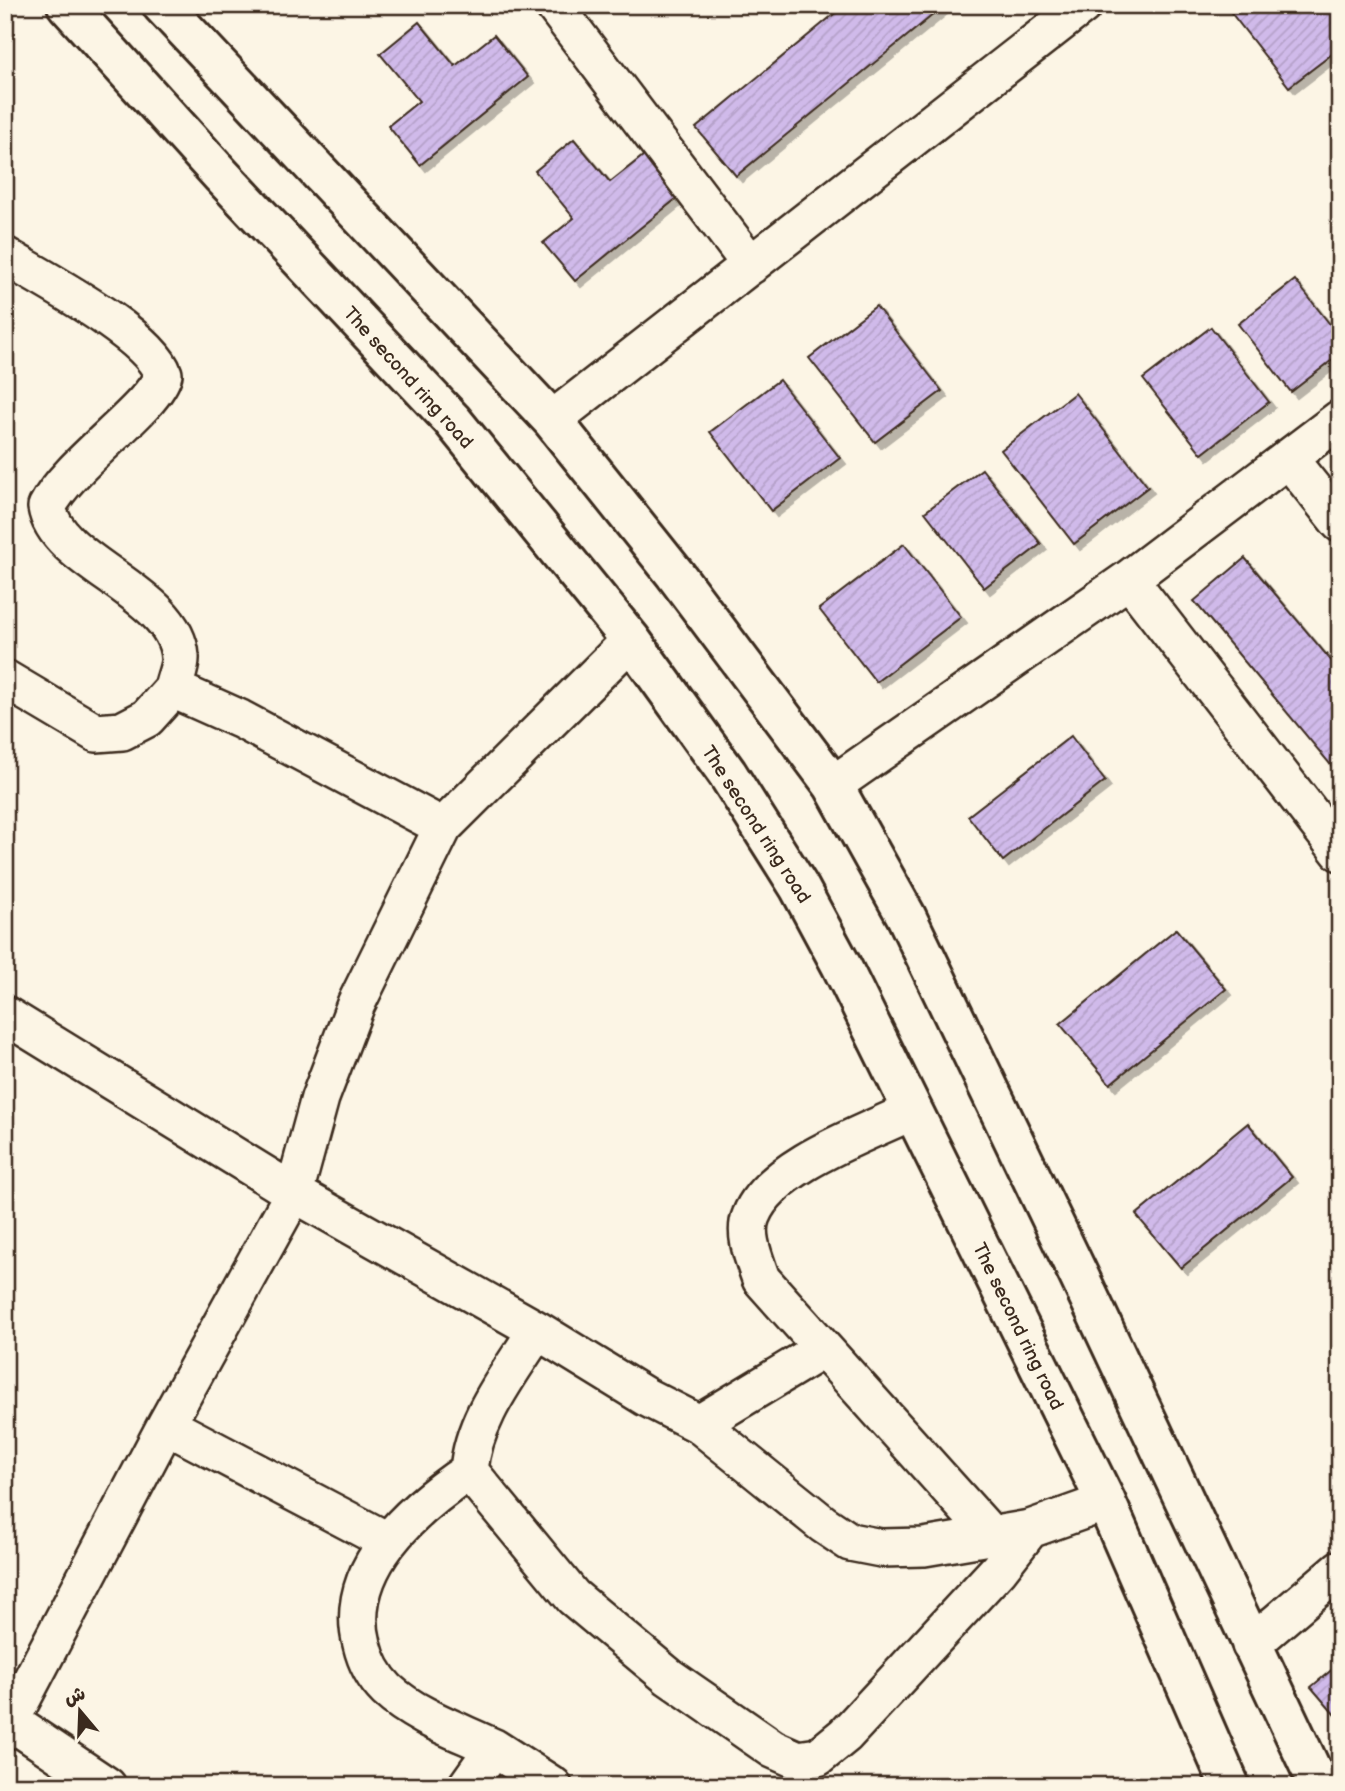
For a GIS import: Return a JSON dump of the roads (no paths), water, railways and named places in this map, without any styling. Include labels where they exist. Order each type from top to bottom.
[{"type":"main road","name":"The second ring road","points":[[66,5],[221,175],[452,420],[631,640],[727,773],[799,887],[842,965],[1106,1503],[1224,1783]]},
{"type":"main road","points":[[162,5],[552,420],[676,574],[833,785],[918,941],[1319,1786]]},
{"type":"street","points":[[554,5],[751,265]]},
{"type":"street","points":[[552,420],[1083,5]]},
{"type":"street","points":[[5,256],[79,300],[141,344],[159,363],[163,374],[155,390],[77,466],[47,506],[49,521],[61,536],[148,604],[172,632],[180,657],[173,688],[148,718],[122,731],[96,733],[5,679]]},
{"type":"street","points":[[833,785],[1129,579],[1340,419]]},
{"type":"street","points":[[1288,458],[1340,523]]},
{"type":"street","points":[[1129,579],[1340,852]]},
{"type":"street","points":[[107,1786],[8,1726],[166,1425],[294,1193],[320,1098],[356,1004],[443,827],[631,640]]},
{"type":"street","points":[[173,688],[240,719],[443,827]]},
{"type":"street","points":[[5,1015],[294,1193],[699,1424],[823,1524],[850,1542],[881,1548],[924,1547],[1030,1529],[1106,1503]]},
{"type":"street","points":[[912,1111],[801,1165],[762,1196],[750,1218],[750,1245],[761,1279],[991,1535]]},
{"type":"street","points":[[537,1330],[480,1422],[471,1446],[469,1471],[573,1597],[669,1676],[773,1749],[798,1760],[818,1757],[845,1735],[999,1569],[1030,1529]]},
{"type":"street","points":[[699,1424],[823,1349]]},
{"type":"street","points":[[166,1425],[387,1541]]},
{"type":"street","points":[[469,1471],[427,1500],[387,1541],[363,1588],[357,1627],[367,1663],[387,1689],[427,1716],[494,1748],[553,1786]]},
{"type":"street","points":[[1251,1645],[1340,1569]]},
{"type":"street","points":[[467,1786],[494,1748]]}]
